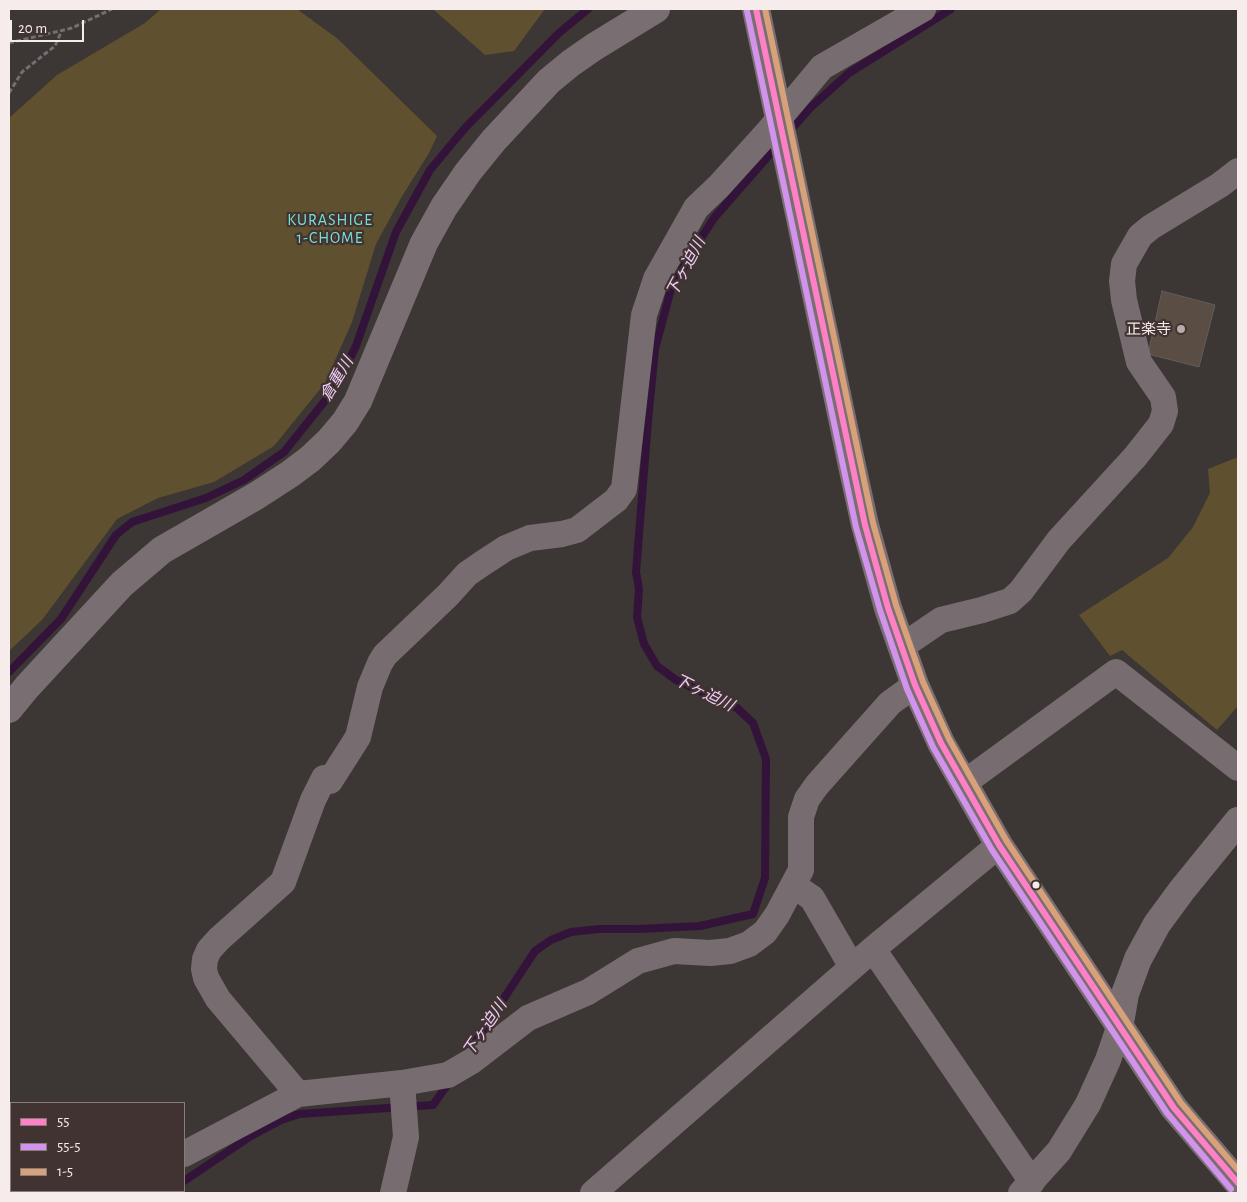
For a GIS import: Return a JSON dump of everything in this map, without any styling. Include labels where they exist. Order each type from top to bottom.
[{"type":"street","points":[[9,709],[122,584],[162,550],[256,496],[290,474],[329,442],[345,422],[358,401],[424,243],[444,206],[468,172],[506,127],[549,81],[587,52],[656,9]]},
{"type":"street","points":[[756,9],[857,489],[888,608],[915,685],[942,743],[999,845],[1174,1108],[1238,1182]]},
{"type":"street","points":[[298,1094],[218,999],[206,978],[204,969],[205,959],[209,950],[283,882],[313,800],[324,778],[330,780],[358,737],[370,687],[376,670],[385,655],[448,595],[467,574],[506,548],[530,538],[578,530],[616,500],[624,489],[644,316],[656,278],[696,208],[719,186],[779,119],[822,67],[923,9]]},
{"type":"street","points":[[901,647],[941,620],[1010,601],[1021,591],[1059,540],[1135,457],[1161,424],[1165,411],[1163,397],[1139,362],[1124,300],[1122,281],[1124,264],[1136,242],[1146,231],[1220,185],[1238,171]]},
{"type":"street","points":[[964,784],[1116,672],[1238,768]]},
{"type":"street","points":[[185,1153],[298,1094],[402,1086],[448,1075],[472,1060],[528,1018],[588,992],[638,961],[674,950],[710,953],[730,952],[749,944],[765,932],[778,915],[794,885],[802,865],[801,817],[807,799],[817,785],[890,703],[915,685]]},
{"type":"street","points":[[873,948],[1026,1187],[1059,1150],[1088,1104],[1108,1060],[1119,1028],[1125,994],[1138,959],[1157,924],[1238,821]]},
{"type":"street","points":[[593,1193],[873,948],[999,845]]},
{"type":"street","points":[[794,885],[807,893],[816,904],[852,967]]},
{"type":"street","points":[[393,1193],[404,1154],[406,1137],[402,1086]]},
{"type":"path","points":[[9,43],[72,28],[112,9]]},
{"type":"path","points":[[9,92],[22,72],[55,46],[62,30]]},
{"type":"shaded area","points":[[161,9],[297,9],[338,39],[437,136],[376,244],[352,322],[325,383],[274,446],[214,482],[158,498],[117,519],[42,620],[9,651],[9,118],[57,75],[145,23]]},
{"type":"shaded area","points":[[433,9],[545,9],[514,51],[485,55]]},
{"type":"shaded area","points":[[1238,457],[1238,706],[1217,730],[1122,650],[1110,656],[1079,615],[1168,558],[1193,527],[1210,493],[1208,469]]},
{"type":"building","name":"正楽寺","points":[[1162,291],[1215,305],[1199,367],[1148,354]]},
{"type":"waterway","name":"倉重川","points":[[9,672],[61,619],[116,535],[132,522],[206,498],[244,480],[284,452],[336,387],[356,346],[396,232],[430,170],[465,128],[559,33],[588,9]]},
{"type":"waterway","name":"下ヶ迫川","points":[[789,132],[810,108],[849,73],[951,9]]},
{"type":"waterway","name":"下ヶ迫川","points":[[470,1050],[535,951],[551,940],[571,932],[599,929],[700,926],[753,914],[765,878],[766,759],[753,723],[737,708],[676,680],[657,666],[644,644],[637,617],[639,589],[636,572],[655,349],[671,289],[714,218],[778,145]]},
{"type":"waterway","name":"下ヶ迫川","points":[[185,1180],[251,1136],[281,1120],[299,1114],[433,1105],[450,1081]]},
{"type":"transit line","name":"55","points":[[756,9],[865,525],[888,608],[915,685],[941,743],[999,845],[1174,1108],[1238,1183]]},
{"type":"transit line","name":"1-5","points":[[765,9],[873,523],[896,605],[923,682],[949,739],[1006,840],[1181,1103],[1238,1170]]},
{"type":"transit line","name":"55-5","points":[[747,11],[856,527],[880,610],[907,689],[933,747],[992,850],[1167,1113],[1231,1189]]},
{"type":"place","name":"正楽寺","points":[[1181,329]]},
{"type":"district","name":"KURASHIGE 1-CHOME","points":[[330,229]]}]
